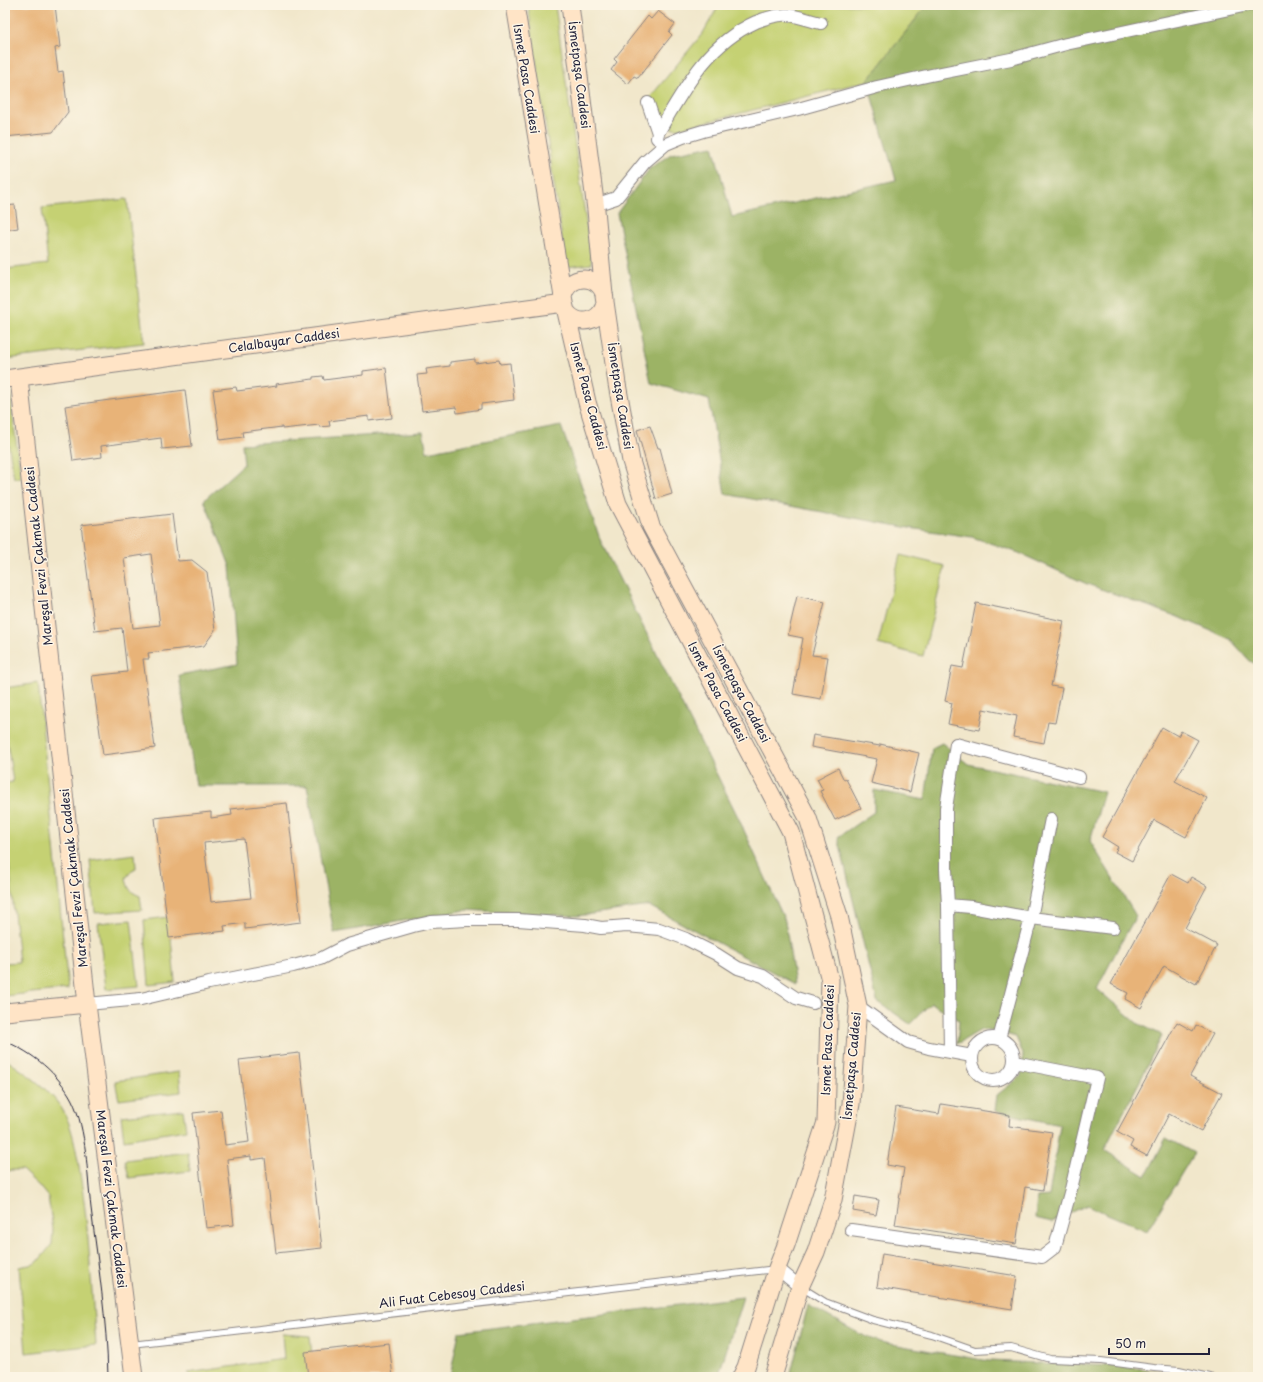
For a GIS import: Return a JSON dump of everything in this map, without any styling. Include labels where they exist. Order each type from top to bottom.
[{"type":"main road","name":"Ismet Pasa Caddesi","points":[[515,5],[564,302],[587,402],[618,504],[791,832],[830,980],[826,1122],[777,1268],[746,1367],[741,1377]]},
{"type":"main road","name":"İsmetpaşa Caddesi","points":[[570,5],[595,205],[604,295],[617,384],[631,461],[651,526],[808,818],[839,916],[858,1006],[851,1104],[833,1200],[816,1252],[800,1287],[773,1377]]},
{"type":"main road","points":[[584,279],[597,283],[602,288],[605,301],[604,308],[600,314],[589,320],[575,319],[566,309],[564,302],[566,289],[571,284],[584,279]]},
{"type":"main road","name":"Celalbayar Caddesi","points":[[12,378],[564,302]]},
{"type":"main road","name":"Mareşal Fevzi Çakmak Caddesi","points":[[12,378],[79,921],[87,1004],[134,1377]]},
{"type":"main road","points":[[5,1012],[87,1004]]},
{"type":"street","points":[[595,205],[616,198],[645,162],[666,144],[683,137],[931,74],[1011,59],[1066,44],[1248,5]]},
{"type":"street","points":[[655,153],[658,133],[695,72],[725,40],[769,16],[788,15],[821,23]]},
{"type":"street","points":[[648,103],[658,133]]},
{"type":"street","points":[[950,1052],[946,808],[956,744],[1079,777]]},
{"type":"street","points":[[999,1039],[1031,918],[1051,819]]},
{"type":"street","points":[[948,904],[1031,918],[1113,928]]},
{"type":"street","points":[[87,1004],[141,999],[209,982],[293,966],[320,959],[347,944],[413,926],[431,922],[467,920],[518,920],[601,928],[627,926],[659,929],[686,939],[716,954],[738,968],[763,976],[796,998],[812,1003]]},
{"type":"street","points":[[858,1006],[908,1042],[929,1048],[972,1056]]},
{"type":"street","points":[[992,1038],[999,1039],[1007,1043],[1011,1049],[1014,1062],[1008,1073],[1002,1078],[989,1079],[980,1075],[976,1071],[972,1056],[976,1047],[981,1042],[992,1038]]},
{"type":"street","points":[[851,1230],[1042,1257],[1055,1247],[1071,1189],[1098,1078],[1014,1062]]},
{"type":"street","points":[[777,1268],[800,1287]]},
{"type":"lane","name":"Ali Fuat Cebesoy Caddesi","points":[[130,1344],[777,1268]]},
{"type":"lane","points":[[800,1287],[825,1302],[872,1320],[932,1335],[974,1350],[1011,1348],[1050,1359],[1101,1361],[1180,1370],[1210,1377]]},
{"type":"green space","points":[[528,5],[555,5],[592,264],[566,267]]},
{"type":"green space","points":[[719,5],[927,5],[867,81],[684,127],[668,127],[657,118],[647,101],[703,33]]},
{"type":"green space","points":[[927,5],[1258,5],[1258,665],[1250,661],[1230,639],[1181,618],[1087,584],[1019,553],[972,537],[909,528],[725,494],[709,400],[651,383],[617,213],[650,168],[671,154],[713,146],[732,217],[896,180],[867,81]]},
{"type":"green space","points":[[127,199],[144,343],[5,359],[5,269],[48,264],[42,208]]},
{"type":"green space","points":[[5,395],[10,395],[21,478],[14,478],[5,430]]},
{"type":"green space","points":[[561,426],[601,542],[738,817],[785,921],[795,984],[649,906],[577,916],[465,910],[334,933],[307,786],[196,786],[179,675],[237,664],[230,566],[204,500],[244,464],[242,444],[423,432],[427,452]]},
{"type":"green space","points":[[900,555],[945,566],[923,656],[878,644]]},
{"type":"green space","points":[[38,683],[68,989],[5,996],[5,963],[19,962],[9,864],[5,864],[5,783],[13,782],[5,728],[5,688]]},
{"type":"green space","points":[[942,743],[968,764],[1104,792],[1090,841],[1136,916],[1097,989],[1137,1023],[1162,1035],[1104,1150],[1146,1176],[1166,1138],[1194,1153],[1147,1231],[1087,1205],[1052,1222],[1035,1218],[1037,1197],[1049,1196],[1060,1125],[995,1111],[997,1095],[1021,1076],[1023,1054],[1016,1037],[992,1030],[981,1030],[957,1044],[959,1020],[931,1003],[910,1024],[877,1001],[838,837],[874,812],[874,790],[925,800],[932,748]]},
{"type":"green space","points":[[135,854],[136,868],[132,870],[126,878],[130,890],[140,896],[142,910],[95,913],[90,860]]},
{"type":"green space","points":[[169,917],[175,982],[149,985],[144,920]]},
{"type":"green space","points":[[131,920],[139,986],[106,989],[98,923]]},
{"type":"green space","points":[[5,1059],[38,1083],[53,1097],[60,1105],[70,1127],[77,1154],[85,1211],[96,1345],[26,1353],[19,1267],[34,1264],[41,1258],[52,1244],[53,1229],[48,1197],[38,1185],[22,1170],[11,1170],[5,1172]]},
{"type":"green space","points":[[179,1072],[181,1092],[119,1100],[115,1081]]},
{"type":"green space","points":[[183,1110],[186,1130],[124,1140],[121,1116]]},
{"type":"green space","points":[[188,1152],[190,1171],[129,1178],[125,1160]]},
{"type":"green space","points":[[743,1297],[718,1377],[450,1377],[459,1332]]},
{"type":"green space","points":[[808,1305],[860,1334],[880,1342],[989,1361],[1115,1366],[1169,1372],[1196,1377],[790,1377]]},
{"type":"green space","points":[[282,1334],[310,1336],[314,1377],[193,1377],[188,1373],[284,1359]]},
{"type":"building","points":[[5,5],[55,5],[60,47],[55,48],[58,72],[63,71],[68,112],[53,132],[5,137]]},
{"type":"building","points":[[658,11],[675,24],[669,32],[672,35],[638,78],[634,76],[628,84],[611,70],[617,62],[614,59],[648,16],[651,19]]},
{"type":"building","points":[[15,205],[18,228],[5,230],[5,206]]},
{"type":"building","points":[[475,359],[475,363],[499,360],[500,364],[510,363],[514,400],[481,404],[481,409],[457,413],[456,407],[422,411],[417,375],[427,374],[426,369],[450,366],[450,362]]},
{"type":"building","points":[[386,368],[392,418],[369,421],[369,416],[329,421],[330,426],[320,427],[319,425],[282,429],[282,427],[242,432],[243,437],[220,440],[213,390],[236,387],[237,391],[277,386],[276,384],[313,379],[313,377],[323,376],[324,380],[363,375],[363,371]]},
{"type":"building","points":[[185,390],[192,446],[162,449],[161,438],[101,446],[102,457],[73,461],[65,406]]},
{"type":"building","points":[[650,426],[658,448],[660,448],[672,494],[656,499],[637,430]]},
{"type":"building","points":[[172,514],[178,561],[192,560],[207,572],[215,630],[204,646],[148,653],[149,659],[143,659],[155,748],[103,755],[92,676],[127,672],[122,628],[95,631],[81,525]],"holes":[[[151,554],[160,625],[133,628],[124,558]]]},
{"type":"building","points":[[797,596],[825,602],[812,655],[828,657],[821,699],[793,694],[803,638],[788,635]]},
{"type":"building","points":[[976,603],[1064,621],[1051,686],[1062,688],[1055,723],[1048,722],[1044,743],[1013,737],[1017,716],[983,709],[979,730],[948,724],[952,703],[945,701],[952,666],[963,668]]},
{"type":"building","points":[[1162,727],[1178,736],[1181,731],[1198,740],[1175,781],[1207,798],[1186,837],[1154,820],[1132,861],[1115,852],[1118,847],[1102,837]]},
{"type":"building","points":[[813,735],[880,746],[880,744],[919,753],[910,792],[871,783],[877,759],[811,747]]},
{"type":"building","points":[[838,768],[844,780],[846,779],[861,808],[835,820],[820,791],[823,790],[817,779]]},
{"type":"building","points":[[287,803],[301,922],[245,929],[245,923],[224,926],[225,931],[169,938],[155,818],[211,812],[211,818],[232,815],[231,809]],"holes":[[[244,839],[251,898],[211,902],[204,843]]]},
{"type":"building","points":[[1171,874],[1188,883],[1191,877],[1207,886],[1185,928],[1217,945],[1196,984],[1164,966],[1141,1008],[1125,999],[1128,993],[1111,984]]},
{"type":"building","points":[[1177,1022],[1193,1031],[1196,1025],[1213,1034],[1190,1076],[1222,1093],[1201,1131],[1169,1114],[1147,1156],[1130,1147],[1133,1141],[1117,1132]]},
{"type":"building","points":[[299,1053],[322,1248],[276,1253],[265,1158],[251,1160],[251,1156],[227,1159],[234,1225],[206,1228],[193,1113],[221,1110],[225,1145],[249,1142],[239,1060]]},
{"type":"building","points":[[941,1104],[1010,1115],[1009,1126],[1052,1132],[1043,1190],[1025,1187],[1016,1244],[895,1225],[904,1168],[887,1165],[896,1107],[939,1114]]},
{"type":"building","points":[[855,1196],[879,1200],[876,1215],[853,1211]]},
{"type":"building","points":[[882,1254],[1017,1276],[1012,1309],[877,1287]]},
{"type":"building","points":[[389,1343],[393,1377],[308,1377],[305,1352]]},
{"type":"tram line","points":[[5,1041],[35,1058],[60,1081],[72,1100],[81,1125],[86,1152],[91,1208],[104,1313],[108,1377]]}]
